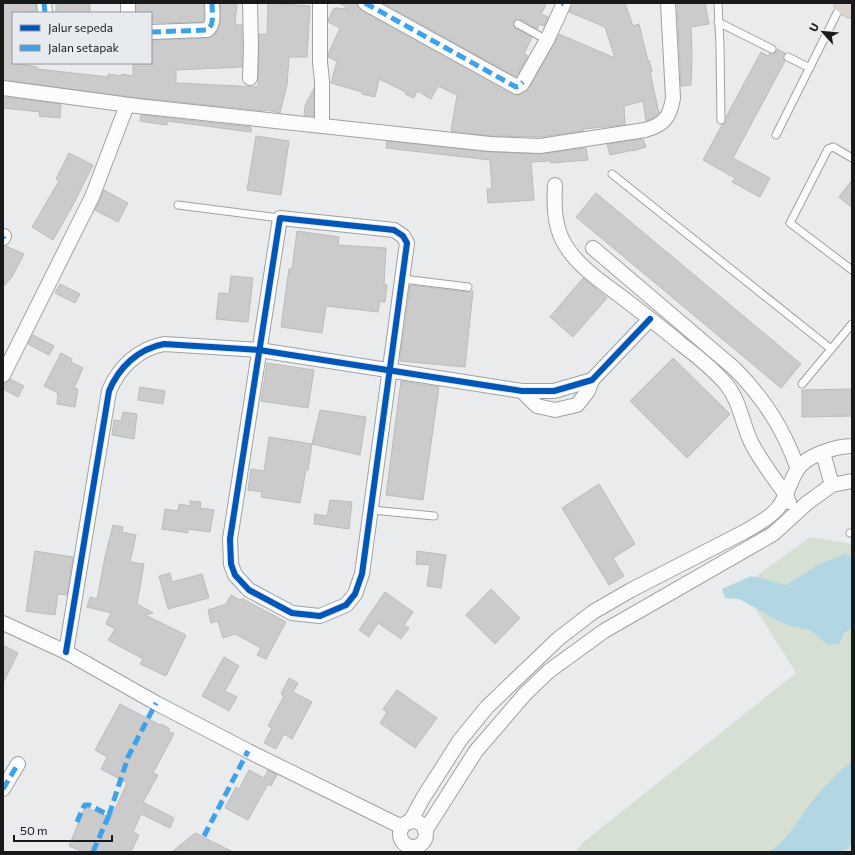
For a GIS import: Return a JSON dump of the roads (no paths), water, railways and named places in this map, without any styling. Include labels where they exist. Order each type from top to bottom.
[{"type":"highway","points":[[845,3],[852,7]]},
{"type":"street","points":[[152,32],[207,30],[212,24],[212,3]]},
{"type":"street","points":[[250,3],[250,78]]},
{"type":"street","points":[[320,3],[322,126]]},
{"type":"street","points":[[365,3],[516,87],[522,84],[547,40],[564,3]]},
{"type":"street","points":[[3,88],[127,105],[490,144],[540,146],[657,127],[663,122],[672,107],[673,98],[668,3]]},
{"type":"street","points":[[3,375],[6,358],[92,197],[127,105]]},
{"type":"street","points":[[555,185],[554,205],[557,225],[563,242],[582,265],[596,278],[650,318],[701,360],[727,385],[735,399],[750,441],[786,495],[794,515]]},
{"type":"street","points":[[280,218],[394,230],[406,238],[407,243],[403,279],[372,510],[362,574],[356,594],[346,605],[320,616],[292,613],[248,590],[235,575],[231,564],[230,539],[280,218]]},
{"type":"street","points":[[593,248],[735,369],[753,387],[771,412],[783,433],[798,469]]},
{"type":"street","points":[[522,391],[537,406],[555,410],[577,405],[588,391],[592,380],[650,318]]},
{"type":"street","points":[[66,652],[108,391],[119,371],[139,353],[153,346],[164,344],[259,350],[522,391],[554,391],[592,380]]},
{"type":"street","points":[[402,835],[423,798],[460,740],[487,707],[558,639],[593,612],[631,590],[760,523],[777,509],[786,495],[791,481],[798,469],[807,460],[822,453],[852,446]]},
{"type":"street","points":[[822,453],[832,485]]},
{"type":"street","points":[[3,623],[66,652],[156,703],[248,751],[402,835],[407,846],[415,849],[424,841],[425,831],[476,751],[525,694],[549,671],[604,631],[773,534],[807,503],[832,485],[852,481]]},
{"type":"street","points":[[3,789],[18,764]]},
{"type":"street","points":[[402,835],[420,823],[425,831]]},
{"type":"lane","points":[[718,3],[721,120]]},
{"type":"lane","points":[[776,135],[842,3]]},
{"type":"lane","points":[[718,22],[772,49]]},
{"type":"lane","points":[[518,24],[547,40]]},
{"type":"lane","points":[[788,57],[810,68]]},
{"type":"lane","points":[[852,158],[833,147],[828,149],[790,223],[852,270]]},
{"type":"lane","points":[[612,174],[831,349]]},
{"type":"lane","points":[[178,205],[280,218]]},
{"type":"lane","points":[[403,279],[468,287]]},
{"type":"lane","points":[[802,384],[852,324]]},
{"type":"lane","points":[[372,510],[434,516]]},
{"type":"water","points":[[845,554],[852,556],[852,628],[844,633],[839,644],[828,645],[810,630],[790,626],[739,599],[725,598],[722,589],[751,576],[786,585],[820,564]]},
{"type":"water","points":[[852,760],[852,844],[842,852],[769,852],[781,843],[817,795]]}]
